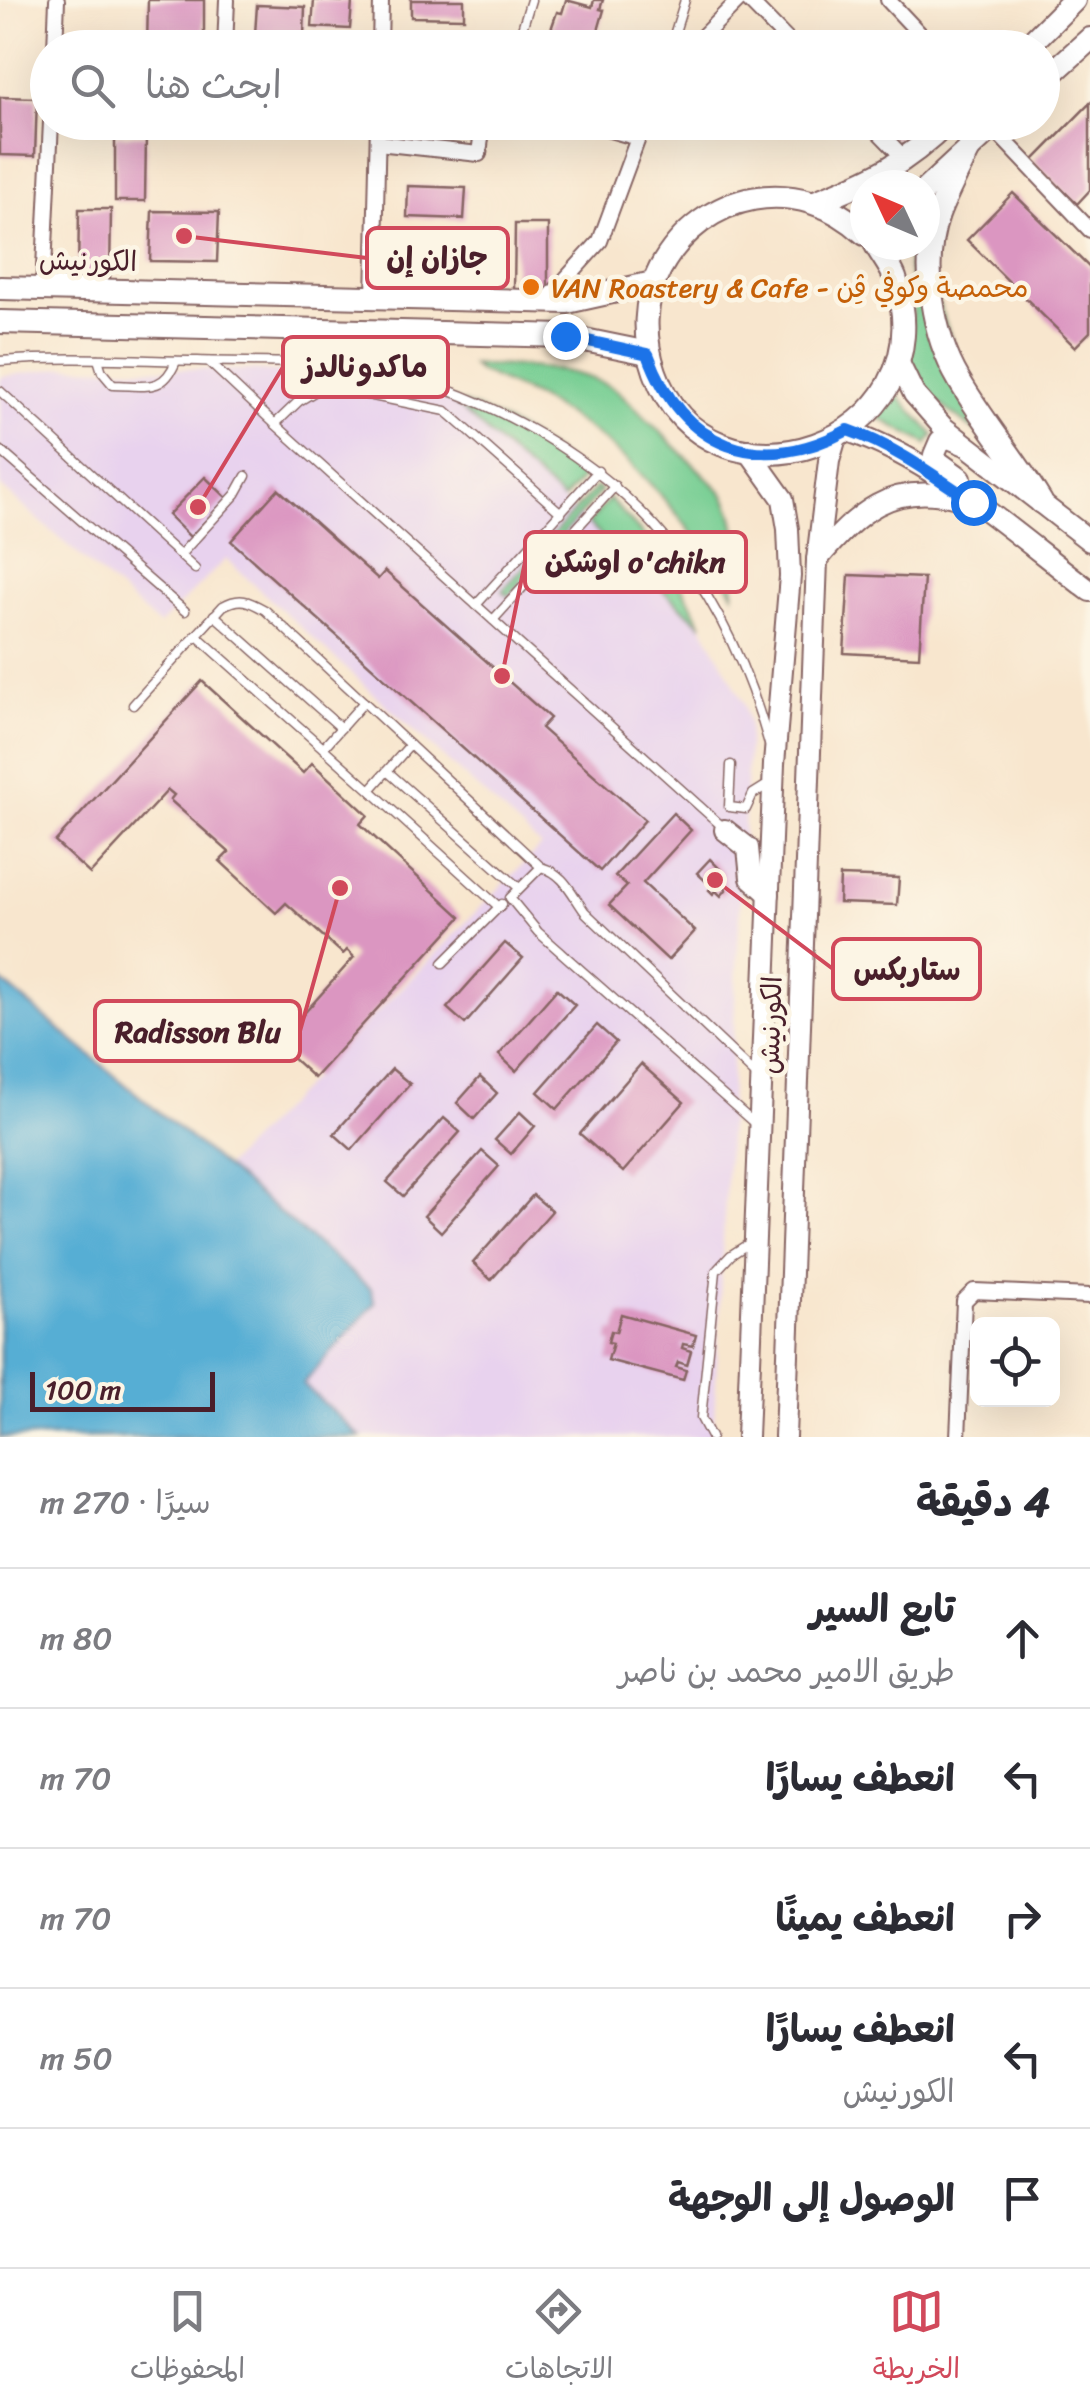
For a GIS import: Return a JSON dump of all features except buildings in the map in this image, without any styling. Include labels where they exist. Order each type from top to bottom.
[{"type":"main road","points":[[1044,30],[1074,0]]},
{"type":"main road","points":[[1060,66],[1090,39]]},
{"type":"main road","points":[[815,202],[886,173],[929,140]]},
{"type":"main road","points":[[938,140],[930,156],[932,163],[940,166],[964,152]]},
{"type":"main road","points":[[940,175],[978,140]]},
{"type":"main road","points":[[964,152],[937,218],[929,278],[940,330],[957,376],[1042,502]]},
{"type":"main road","points":[[850,220],[815,202],[776,196],[736,202],[700,219],[672,247],[652,282],[646,318],[648,354],[658,382],[674,407],[696,428],[722,444],[785,454],[818,446],[842,434],[870,411],[887,388],[898,361],[903,318],[894,276],[895,260]]},
{"type":"main road","points":[[885,260],[894,276]]},
{"type":"main road","name":"الكورنيش","points":[[0,288],[566,302],[652,282]]},
{"type":"main road","points":[[0,322],[565,336],[648,354]]},
{"type":"main road","points":[[898,361],[914,394],[964,445],[1090,540]]},
{"type":"main road","points":[[842,434],[872,439],[909,460],[973,502],[1090,591]]},
{"type":"main road","name":"الكورنيش","points":[[785,1437],[816,560],[829,461],[842,434]]},
{"type":"main road","points":[[964,445],[948,438],[940,441],[934,455],[967,482],[973,502]]},
{"type":"main road","name":"الكورنيش","points":[[747,1437],[774,773],[790,576],[783,499],[748,450]]},
{"type":"main road","points":[[816,560],[840,532],[879,502],[919,492],[973,502]]},
{"type":"main road","points":[[726,830],[748,848],[752,878],[769,894]]},
{"type":"street","points":[[55,30],[57,0]]},
{"type":"street","points":[[226,30],[228,0]]},
{"type":"street","points":[[381,30],[382,0]]},
{"type":"street","points":[[709,30],[739,0]]},
{"type":"street","points":[[748,0],[777,30]]},
{"type":"street","points":[[888,0],[916,30]]},
{"type":"street","points":[[43,289],[50,140]]},
{"type":"street","points":[[374,297],[378,143],[479,154],[481,140]]},
{"type":"street","points":[[546,301],[600,241],[637,140]]},
{"type":"street","points":[[887,140],[906,160]]},
{"type":"street","points":[[1009,140],[1090,230]]},
{"type":"street","points":[[958,1437],[964,1301],[968,1294],[974,1291],[1090,1296]]},
{"type":"lane","points":[[522,30],[531,0]]},
{"type":"lane","points":[[676,30],[685,0]]},
{"type":"lane","points":[[302,364],[306,330]]},
{"type":"lane","points":[[0,361],[98,359],[371,369],[426,382],[496,410],[548,438],[598,471],[632,500],[674,548],[708,597],[736,649],[756,700],[774,773],[746,809],[729,806],[731,766]]},
{"type":"lane","points":[[98,359],[102,372],[113,385],[156,386],[170,377],[176,361]]},
{"type":"lane","points":[[209,362],[726,830]]},
{"type":"lane","points":[[275,424],[299,401],[324,386],[446,411],[561,512]]},
{"type":"lane","points":[[0,391],[195,569]]},
{"type":"lane","points":[[0,450],[185,611]]},
{"type":"lane","points":[[476,605],[598,471]]},
{"type":"lane","points":[[180,555],[236,494],[246,476]]},
{"type":"lane","points":[[493,620],[615,486]]},
{"type":"lane","points":[[133,704],[214,615],[236,599],[248,600],[265,610],[541,868],[556,872],[567,882],[586,912],[761,1080]]},
{"type":"lane","points":[[214,615],[341,728]]},
{"type":"lane","points":[[196,635],[498,907]]},
{"type":"lane","points":[[323,748],[364,702]]},
{"type":"lane","points":[[370,790],[410,746]]},
{"type":"lane","points":[[387,771],[518,887]]},
{"type":"lane","points":[[443,963],[541,868]]},
{"type":"lane","points":[[510,898],[538,932],[759,1127]]},
{"type":"lane","points":[[711,1437],[701,1418],[716,1271],[755,1239]]},
{"type":"shaded area","points":[[65,367],[248,370],[351,378],[448,398],[702,625],[744,703],[749,727],[713,1437],[361,1437],[302,1384],[374,1303],[225,1167],[541,846],[226,559],[159,625],[0,486],[0,377]]},
{"type":"green space","points":[[908,260],[922,260],[987,439],[939,403],[919,381],[909,354],[912,292]]},
{"type":"green space","points":[[472,365],[565,372],[618,391],[722,492],[729,504],[736,529],[733,593],[675,511],[603,440],[576,420]]},
{"type":"green space","points":[[893,390],[934,435],[927,444],[875,416]]},
{"type":"green space","points":[[448,398],[520,430],[585,475],[563,500]]},
{"type":"green space","points":[[596,487],[601,491],[508,596],[502,591]]},
{"type":"green space","points":[[609,499],[662,558],[702,625],[588,524]]},
{"type":"water","points":[[0,980],[371,1289],[375,1303],[303,1384],[361,1437],[0,1437]]},
{"type":"place","name":"جازان إن","points":[[184,236]]},
{"type":"place","name":"VAN Roastery & Cafe - محمصة وكوفي ڤِن","points":[[531,287]]},
{"type":"place","name":"ماكدونالدز","points":[[198,507]]},
{"type":"place","name":"اوشكن o'chikn","points":[[502,676]]},
{"type":"place","name":"ستاربكس","points":[[715,880]]},
{"type":"place","name":"Radisson Blu","points":[[340,888]]},
{"type":"route","points":[[565,336],[648,354],[658,382],[674,407],[696,428],[722,444],[785,454],[818,446],[848,430],[909,460],[973,502]]}]
